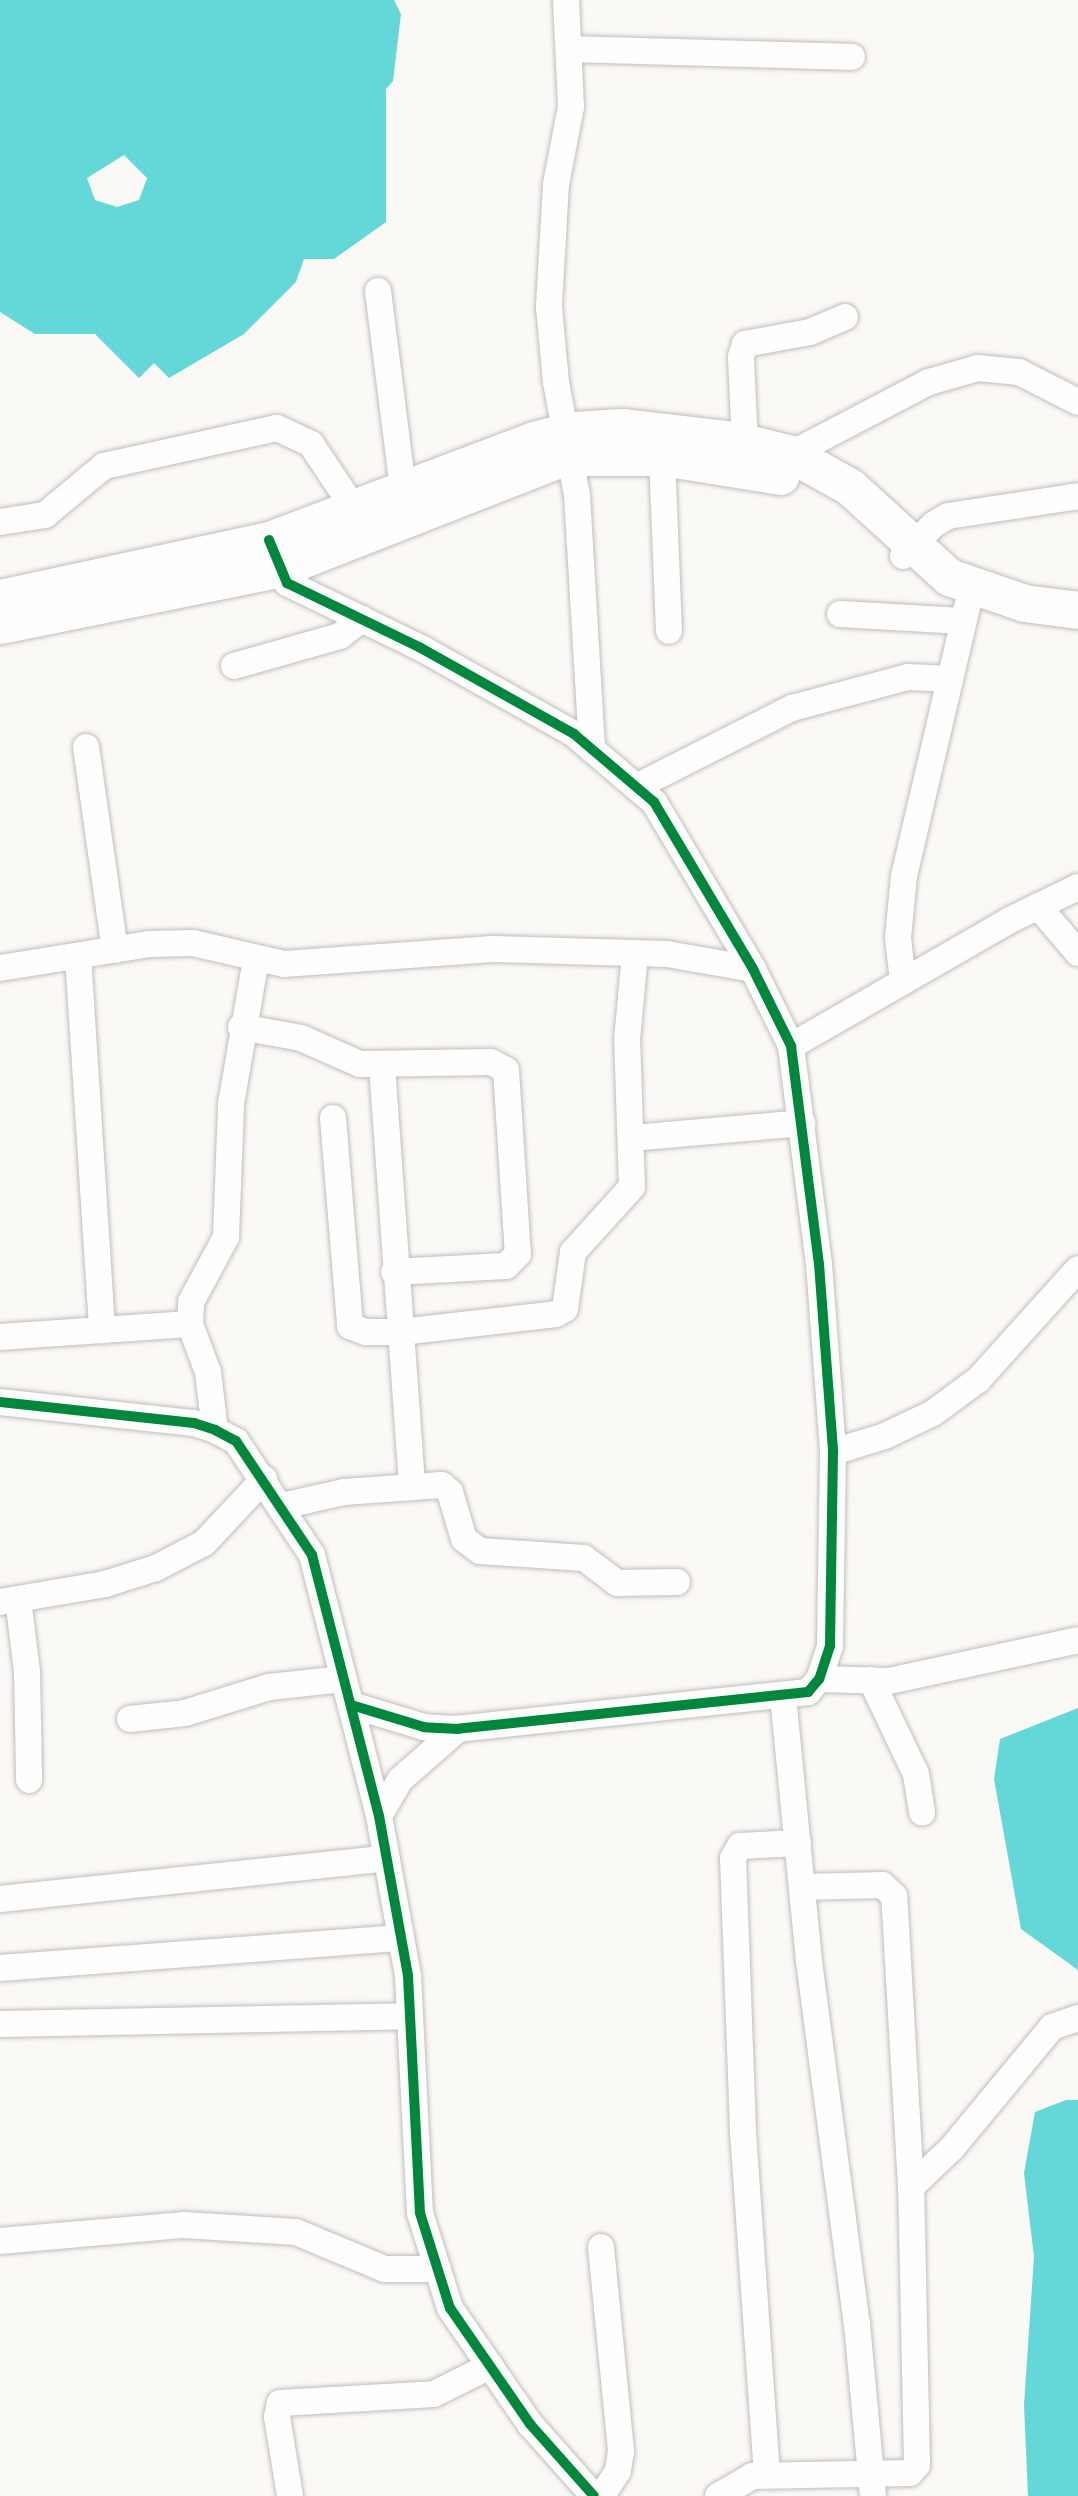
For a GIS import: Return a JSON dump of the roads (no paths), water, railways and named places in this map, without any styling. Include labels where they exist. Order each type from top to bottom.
[{"type":"street","points":[[566,0],[572,49],[571,107],[556,184],[549,307],[568,444],[586,610],[592,750]]},
{"type":"street","points":[[572,49],[852,57]]},
{"type":"street","points":[[379,290],[405,503]]},
{"type":"street","points":[[745,443],[741,357],[745,344],[810,332],[845,317]]},
{"type":"street","points":[[568,444],[662,457],[783,465],[929,382],[978,368],[1018,372],[1078,402]]},
{"type":"street","points":[[0,625],[274,555],[405,503],[545,462],[568,444],[622,427],[745,443],[821,489],[907,551],[967,604],[1001,616],[1078,628]]},
{"type":"street","points":[[0,522],[45,515],[104,466],[277,428],[311,444],[362,520]]},
{"type":"street","points":[[662,457],[669,631]]},
{"type":"street","points":[[907,551],[933,525],[962,512],[1078,496]]},
{"type":"street","points":[[0,598],[274,555]]},
{"type":"street","points":[[274,555],[287,583],[362,619],[574,734],[654,802],[754,969],[791,1046],[819,1264],[834,1452],[830,1646],[818,1679],[808,1692],[458,1729],[424,1727],[351,1705]]},
{"type":"street","points":[[840,614],[967,604],[1024,603],[1078,610]]},
{"type":"street","points":[[903,981],[898,938],[904,876],[967,604]]},
{"type":"street","points":[[234,666],[340,636],[362,619]]},
{"type":"street","points":[[636,787],[792,708],[908,677],[950,679]]},
{"type":"street","points":[[86,747],[115,950]]},
{"type":"street","points":[[791,1046],[1038,906],[1078,887]]},
{"type":"street","points":[[1038,906],[1078,953]]},
{"type":"street","points":[[0,968],[115,950],[193,943],[220,946],[256,959],[323,964],[492,948],[635,953],[754,969]]},
{"type":"street","points":[[332,1118],[346,1318],[350,1326],[366,1332],[401,1332],[565,1309],[573,1252],[632,1187],[626,1041],[635,953]]},
{"type":"street","points":[[78,956],[102,1330]]},
{"type":"street","points":[[215,1430],[208,1373],[190,1324],[191,1302],[226,1237],[231,1104],[241,1027],[256,959]]},
{"type":"street","points":[[241,1027],[301,1038],[337,1057],[382,1066],[491,1062],[506,1070],[518,1254],[506,1266],[394,1272]]},
{"type":"street","points":[[382,1066],[394,1272],[412,1487]]},
{"type":"street","points":[[632,1138],[802,1123]]},
{"type":"street","points":[[834,1452],[885,1436],[933,1413],[978,1380],[1078,1269]]},
{"type":"street","points":[[0,1337],[190,1324]]},
{"type":"street","points":[[0,1402],[194,1423],[215,1430],[236,1441],[264,1479],[312,1555],[379,1816],[401,1938],[411,2016],[420,2213],[450,2308],[530,2424],[594,2496]]},
{"type":"street","points":[[29,1780],[27,1671],[9,1600],[105,1584],[156,1568],[204,1543],[264,1479]]},
{"type":"street","points":[[282,1506],[344,1492],[447,1487],[464,1539],[480,1551],[584,1558],[617,1583],[677,1582]]},
{"type":"street","points":[[818,1679],[871,1680],[929,1674],[1078,1640]]},
{"type":"street","points":[[130,1719],[185,1713],[269,1687],[344,1679]]},
{"type":"street","points":[[871,1680],[916,1774],[922,1812]]},
{"type":"street","points":[[783,1696],[802,1887],[873,2484]]},
{"type":"street","points":[[379,1816],[400,1780],[458,1729]]},
{"type":"street","points":[[767,2475],[743,2130],[733,1858],[740,1846],[798,1843]]},
{"type":"street","points":[[0,1899],[387,1858]]},
{"type":"street","points":[[718,2496],[752,2476],[873,2484],[910,2473],[917,2465],[911,2187],[894,1896],[882,1885],[802,1887]]},
{"type":"street","points":[[0,1968],[401,1938]]},
{"type":"street","points":[[0,2024],[411,2016]]},
{"type":"street","points":[[911,2187],[952,2148],[1052,2027],[1078,2018]]},
{"type":"street","points":[[0,2241],[184,2225],[296,2232],[385,2269],[438,2269]]},
{"type":"street","points":[[601,2246],[621,2451],[618,2471],[602,2496]]},
{"type":"street","points":[[290,2496],[276,2417],[280,2403],[434,2394],[490,2366]]},
{"type":"water","points":[[0,0],[394,0],[401,14],[393,81],[386,89],[386,222],[334,259],[304,259],[296,282],[244,334],[169,378],[154,363],[139,378],[95,334],[35,334],[0,312]],"holes":[[[124,155],[147,178],[139,200],[117,207],[95,200],[87,178]]]},
{"type":"water","points":[[1078,1708],[1078,1970],[1021,1929],[994,1779],[1000,1739]]},
{"type":"water","points":[[1066,2100],[1078,2100],[1078,2496],[1028,2496],[1024,2405],[1034,2257],[1024,2173],[1035,2112]]}]
